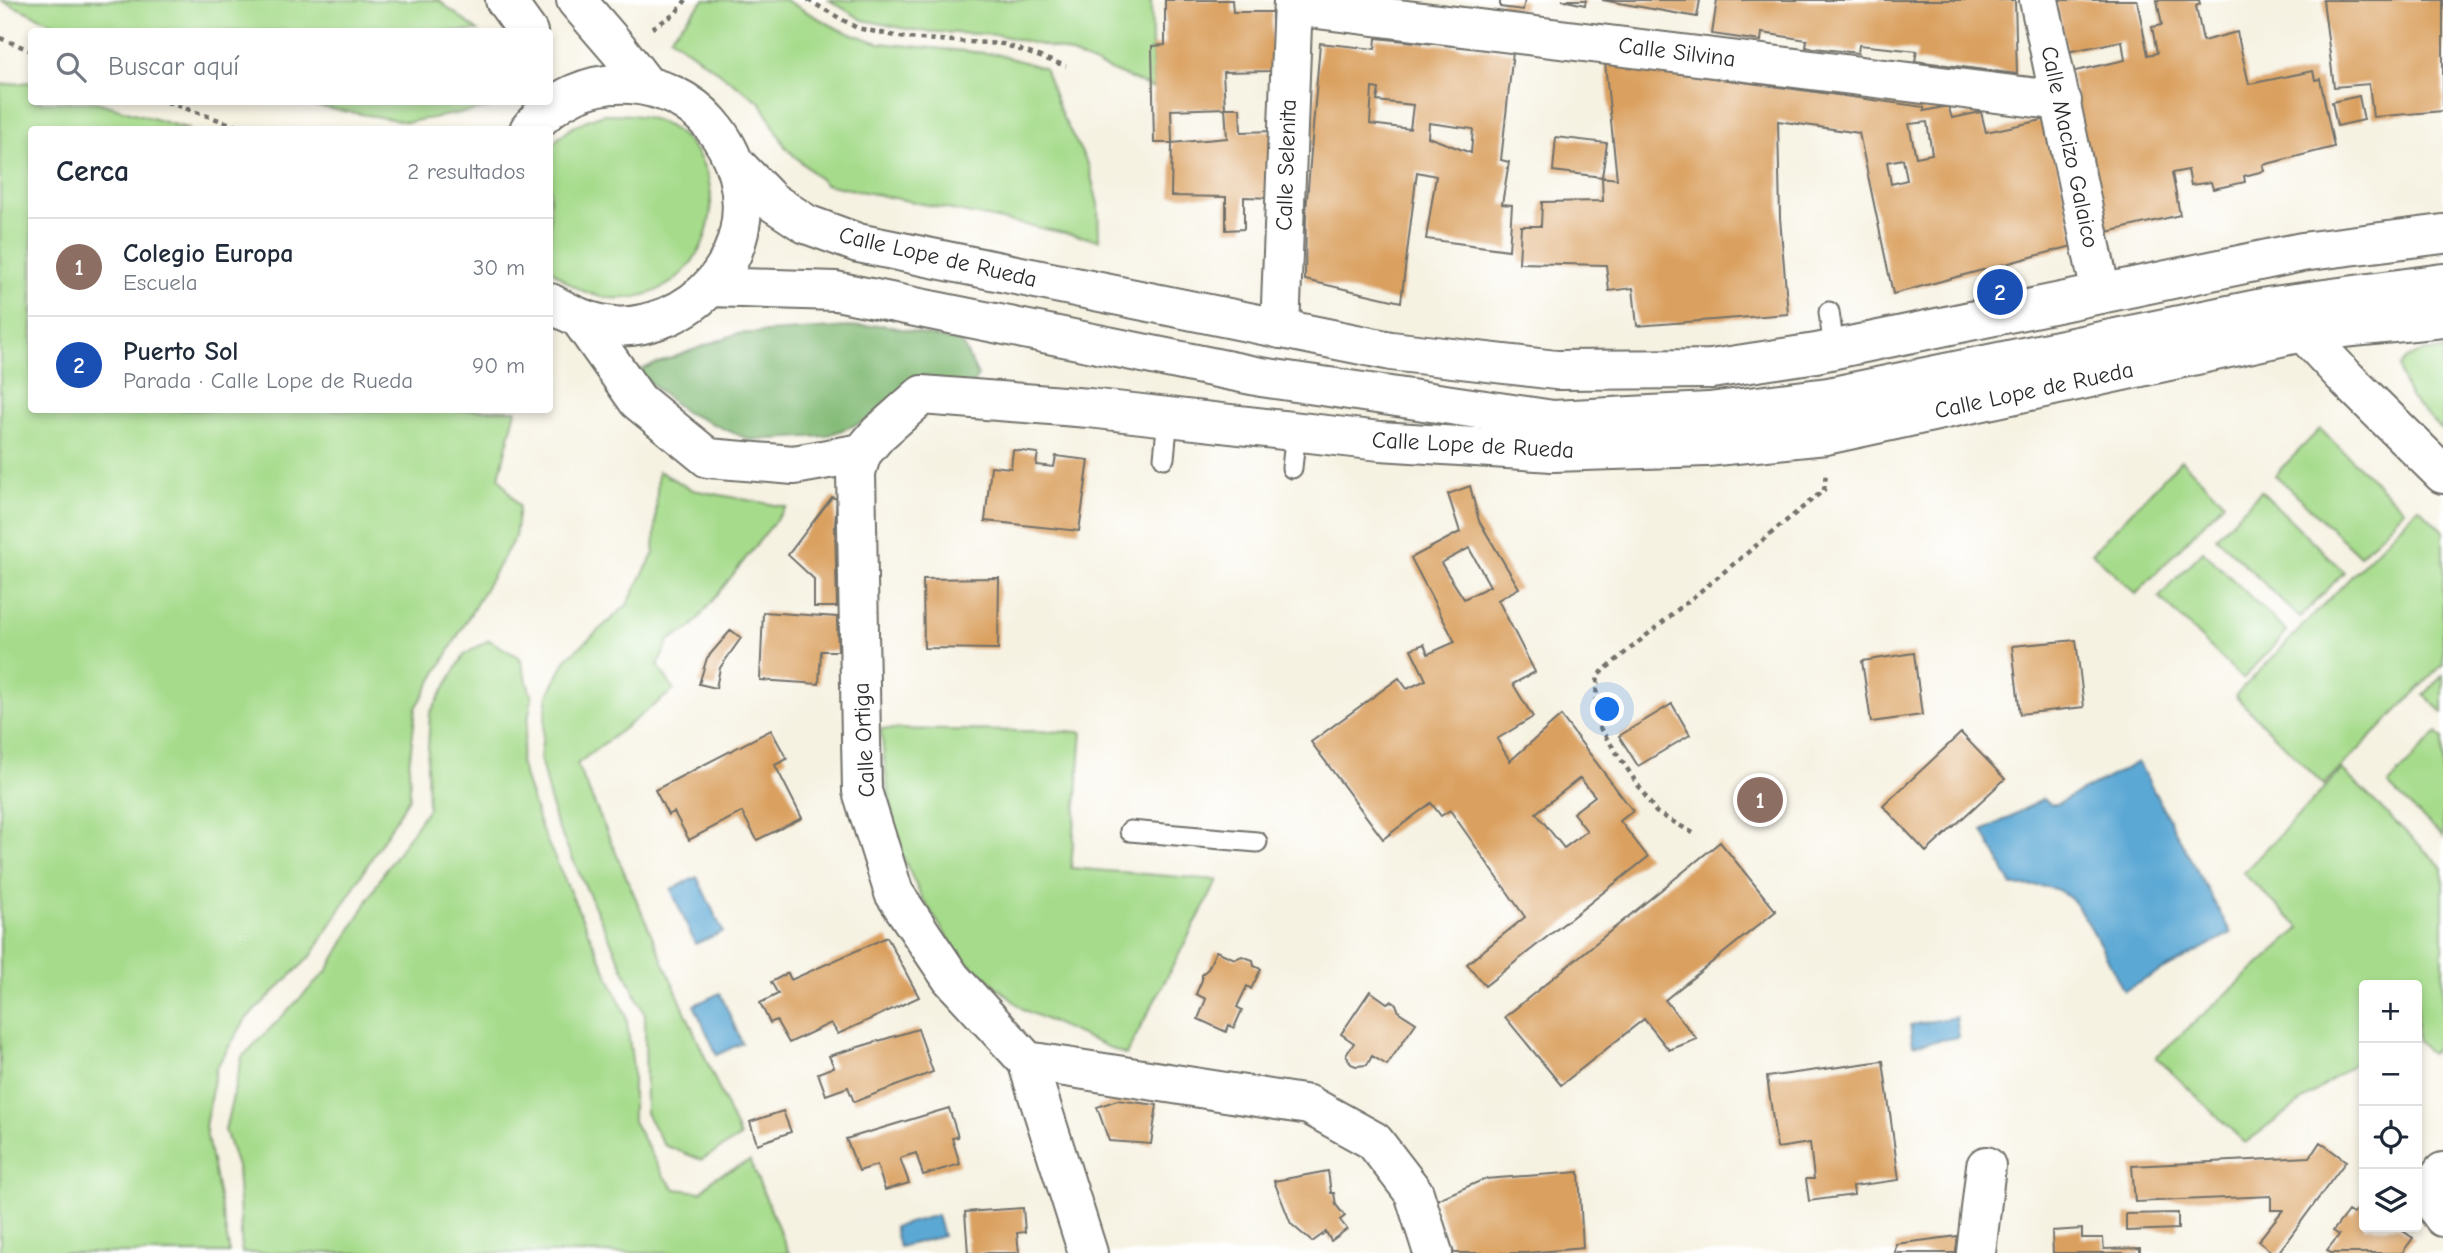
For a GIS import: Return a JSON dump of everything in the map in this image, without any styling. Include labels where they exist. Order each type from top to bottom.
[{"type":"main road","points":[[505,0],[525,28]]},
{"type":"main road","points":[[576,0],[620,50],[646,85]]},
{"type":"main road","name":"Calle Macizo Galaico","points":[[2039,0],[2101,293]]},
{"type":"main road","name":"Calle Silvina","points":[[1293,3],[2062,102]]},
{"type":"main road","name":"Calle Selenita","points":[[1280,329],[1293,3]]},
{"type":"main road","points":[[537,115],[566,97],[591,87],[619,83],[646,85],[676,96],[702,114],[723,138],[737,166],[743,198],[741,230],[729,260],[711,287],[684,310],[650,323],[615,327],[565,311]]},
{"type":"main road","name":"Calle Lope de Rueda","points":[[737,166],[771,201],[806,224],[858,243],[1391,351],[1556,369],[1711,369],[1834,349],[2302,252],[2443,234]]},
{"type":"main road","points":[[2193,273],[2267,307],[2303,332],[2443,474]]},
{"type":"main road","name":"Calle Lope de Rueda","points":[[711,287],[836,291],[1261,377],[1553,420],[1709,412],[1828,397],[2267,307],[2443,283]]},
{"type":"main road","points":[[565,311],[638,401],[709,458],[793,465],[863,453]]},
{"type":"main road","name":"Calle Lope de Rueda","points":[[863,453],[878,434],[922,395],[1089,408],[1380,441],[1553,452],[1706,447],[1826,435],[2303,332],[2443,318]]},
{"type":"main road","name":"Calle Ortiga","points":[[863,453],[856,472],[862,791],[894,893],[951,978],[1027,1061],[1088,1253]]},
{"type":"main road","points":[[1027,1061],[1309,1105],[1374,1141],[1413,1193],[1433,1253]]},
{"type":"main road","points":[[1976,1253],[1986,1166]]},
{"type":"main road","points":[[2443,1172],[2434,1186],[2434,1201],[2443,1217]]},
{"type":"lane","points":[[1829,312],[1834,349]]},
{"type":"lane","points":[[1164,458],[1168,417]]},
{"type":"lane","points":[[1292,468],[1296,431]]},
{"type":"lane","points":[[1130,831],[1257,842]]},
{"type":"path","points":[[807,0],[857,28],[905,38],[1003,44],[1066,66]]},
{"type":"path","points":[[0,38],[28,49]]},
{"type":"path","points":[[176,105],[236,126]]},
{"type":"path","points":[[1693,833],[1656,812],[1594,719],[1598,675],[1824,490],[1826,479]]},
{"type":"green space","points":[[0,0],[438,0],[474,28],[64,28]]},
{"type":"green space","points":[[704,0],[785,0],[840,30],[879,43],[996,54],[1044,68],[1063,118],[1088,164],[1098,204],[1099,240],[825,184],[786,148],[761,103],[670,37]]},
{"type":"green space","points":[[829,0],[1151,0],[1153,88],[1062,50],[999,35],[917,31],[863,20]]},
{"type":"green space","points":[[28,82],[28,105],[106,105],[179,126],[28,126],[28,413],[515,413],[499,477],[519,507],[515,537],[416,708],[409,765],[410,796],[312,955],[246,1019],[216,1068],[205,1126],[229,1253],[0,1253],[0,85]]},
{"type":"green space","points":[[309,105],[491,105],[491,108],[408,122]]},
{"type":"green space","points":[[604,114],[634,115],[652,119],[682,136],[701,159],[710,188],[710,218],[701,247],[684,272],[658,290],[626,298],[604,297],[585,292],[553,270],[553,144],[574,126]]},
{"type":"green space","points":[[884,325],[962,343],[978,376],[969,388],[826,436],[750,440],[685,412],[636,371],[736,334]]},
{"type":"green space","points":[[2443,350],[2443,430],[2409,396],[2400,367],[2414,355]]},
{"type":"green space","points":[[2320,429],[2404,510],[2360,556],[2275,475]]},
{"type":"green space","points":[[2181,460],[2224,502],[2136,594],[2092,553]]},
{"type":"green space","points":[[658,471],[693,490],[786,507],[691,628],[669,640],[658,665],[674,690],[577,764],[740,1137],[701,1160],[664,1145],[646,1113],[645,1015],[555,821],[540,758],[548,695],[566,659],[627,605],[654,553]]},
{"type":"green space","points":[[2261,491],[2344,572],[2300,618],[2216,537]]},
{"type":"green space","points":[[2419,507],[2443,531],[2443,664],[2324,785],[2235,696]]},
{"type":"green space","points":[[2203,551],[2287,632],[2243,679],[2159,597]]},
{"type":"green space","points":[[489,640],[520,658],[532,698],[520,762],[541,828],[626,1015],[633,1068],[633,1121],[663,1175],[675,1189],[701,1192],[715,1177],[750,1161],[789,1253],[242,1253],[237,1167],[225,1130],[242,1057],[327,971],[383,874],[428,808],[430,713],[464,655]]},
{"type":"green space","points":[[2443,675],[2443,713],[2424,695]]},
{"type":"green space","points":[[881,729],[1082,732],[1071,868],[1218,880],[1126,1055],[1024,1010],[958,954],[921,896],[899,849],[887,784]]},
{"type":"green space","points":[[2437,733],[2443,739],[2443,837],[2388,785]]},
{"type":"green space","points":[[2342,770],[2443,868],[2443,1042],[2431,1054],[2422,1045],[2422,980],[2359,980],[2359,1060],[2245,1143],[2156,1057],[2300,928],[2243,873]]},
{"type":"water","points":[[2138,762],[2231,933],[2124,991],[2086,921],[2069,897],[2049,887],[2012,886],[1983,831],[2043,799],[2050,804],[2057,804]]},
{"type":"water","points":[[697,877],[723,932],[695,944],[671,889]]},
{"type":"water","points":[[720,993],[742,1043],[717,1055],[694,1005]]},
{"type":"water","points":[[1956,1017],[1959,1037],[1913,1045],[1910,1025]]},
{"type":"water","points":[[937,1215],[943,1236],[899,1247],[894,1227]]},
{"type":"building","points":[[1165,0],[1232,0],[1233,12],[1272,12],[1272,71],[1223,72],[1225,108],[1171,110],[1172,143],[1154,143],[1152,46],[1165,45]]},
{"type":"building","points":[[1500,0],[1525,0],[1523,10],[1500,7]]},
{"type":"building","points":[[1562,0],[1586,0],[1585,5]]},
{"type":"building","points":[[1602,0],[1700,0],[1697,17]]},
{"type":"building","points":[[1717,0],[2015,0],[2017,74],[1915,61],[1917,51],[1859,45],[1858,53],[1806,47],[1807,40],[1762,33],[1761,41],[1712,34]]},
{"type":"building","points":[[2056,0],[2137,0],[2148,55],[2157,53],[2152,27],[2162,25],[2157,0],[2199,0],[2200,4],[2196,6],[2203,41],[2237,32],[2249,84],[2313,71],[2315,80],[2320,79],[2334,147],[2263,165],[2264,171],[2244,176],[2245,182],[2213,189],[2211,182],[2191,185],[2188,170],[2172,173],[2180,215],[2103,233],[2071,72],[2125,60],[2122,41],[2067,52]]},
{"type":"building","points":[[2323,0],[2443,0],[2443,111],[2373,117],[2369,84],[2334,87]]},
{"type":"building","points":[[1376,38],[1513,52],[1501,160],[1509,162],[1502,204],[1512,205],[1509,250],[1426,239],[1436,176],[1417,172],[1401,302],[1305,280],[1306,212],[1320,43],[1375,49]],"holes":[[[1372,88],[1379,89],[1377,101],[1413,105],[1410,129],[1370,124]],[[1429,123],[1473,129],[1471,153],[1428,137]]]},
{"type":"building","points":[[1605,63],[1924,107],[1924,111],[1948,106],[1952,118],[1981,112],[1986,132],[2047,119],[2076,245],[1893,294],[1859,133],[1778,121],[1780,218],[1788,314],[1637,326],[1633,288],[1609,291],[1606,265],[1519,263],[1521,226],[1541,226],[1542,202],[1603,201],[1602,177],[1617,179]],"holes":[[[1927,122],[1932,154],[1916,157],[1909,124]],[[1903,159],[1907,180],[1891,184],[1887,162]]]},
{"type":"building","points":[[2359,96],[2364,120],[2337,126],[2332,102]]},
{"type":"building","points":[[1225,108],[1240,108],[1241,132],[1273,131],[1274,198],[1244,197],[1244,229],[1226,230],[1226,197],[1171,196],[1172,143],[1227,138]]},
{"type":"building","points":[[1556,137],[1607,143],[1602,177],[1553,171]]},
{"type":"building","points":[[1013,450],[1038,453],[1036,465],[1054,467],[1056,456],[1089,460],[1079,531],[985,521],[991,466],[1011,468]]},
{"type":"building","points":[[1470,486],[1479,521],[1519,588],[1498,600],[1535,672],[1513,684],[1533,717],[1497,739],[1510,761],[1561,716],[1633,811],[1620,821],[1648,857],[1485,986],[1467,964],[1525,917],[1450,810],[1441,816],[1431,803],[1383,839],[1311,742],[1399,678],[1407,689],[1426,680],[1411,649],[1424,644],[1428,654],[1455,642],[1411,558],[1460,532],[1448,494]],"holes":[[[1469,548],[1490,586],[1464,599],[1441,563]],[[1580,778],[1595,796],[1573,813],[1587,831],[1564,848],[1536,813]]]},
{"type":"building","points":[[832,497],[837,499],[837,607],[814,607],[814,579],[788,555]]},
{"type":"building","points":[[999,578],[998,649],[924,648],[923,579]]},
{"type":"building","points":[[763,612],[837,617],[838,651],[821,651],[819,684],[760,680]]},
{"type":"building","points":[[731,630],[741,638],[720,668],[716,688],[699,684],[707,658]]},
{"type":"building","points":[[2076,640],[2084,707],[2020,714],[2012,646]]},
{"type":"building","points":[[1914,653],[1922,715],[1871,722],[1862,661]]},
{"type":"building","points":[[1672,704],[1690,735],[1638,766],[1619,736]]},
{"type":"building","points":[[771,730],[787,759],[775,765],[802,818],[757,840],[742,812],[689,840],[674,812],[668,815],[655,790]]},
{"type":"building","points":[[1961,733],[2005,779],[1926,852],[1883,806]]},
{"type":"building","points":[[1720,842],[1776,911],[1665,1000],[1697,1039],[1669,1050],[1644,1019],[1561,1085],[1505,1017]]},
{"type":"building","points":[[887,937],[919,997],[838,1034],[831,1023],[789,1043],[776,1020],[770,1023],[760,1003],[778,994],[771,982],[788,973],[791,980]]},
{"type":"building","points":[[1216,951],[1235,959],[1242,956],[1253,960],[1254,966],[1261,969],[1251,989],[1247,986],[1237,1007],[1242,1010],[1234,1028],[1229,1025],[1226,1032],[1198,1019],[1206,999],[1196,994],[1202,974],[1208,969]]},
{"type":"building","points":[[1370,991],[1387,1003],[1391,1001],[1396,1004],[1399,1012],[1416,1023],[1387,1065],[1372,1056],[1367,1065],[1356,1066],[1351,1064],[1346,1055],[1354,1043],[1341,1034]]},
{"type":"building","points":[[918,1029],[933,1072],[854,1102],[848,1087],[826,1095],[818,1073],[834,1067],[829,1056]]},
{"type":"building","points":[[1883,1061],[1899,1180],[1853,1186],[1854,1195],[1809,1201],[1806,1179],[1814,1179],[1810,1143],[1777,1148],[1767,1077]]},
{"type":"building","points":[[1117,1100],[1157,1105],[1151,1144],[1109,1141],[1097,1107]]},
{"type":"building","points":[[949,1108],[958,1137],[952,1138],[960,1164],[923,1175],[916,1153],[900,1158],[909,1183],[885,1190],[877,1165],[859,1171],[846,1139]]},
{"type":"building","points":[[783,1111],[791,1132],[757,1144],[750,1122]]},
{"type":"building","points":[[2320,1142],[2346,1161],[2278,1253],[2273,1253],[2258,1241],[2283,1210],[2271,1210],[2271,1196],[2135,1202],[2132,1166],[2310,1157]]},
{"type":"building","points":[[1328,1171],[1331,1193],[1334,1193],[1336,1205],[1345,1216],[1340,1220],[1347,1229],[1331,1241],[1326,1232],[1312,1242],[1291,1224],[1274,1181]]},
{"type":"building","points":[[1579,1172],[1583,1248],[1526,1253],[1454,1253],[1436,1200],[1485,1179]]},
{"type":"building","points":[[2359,1206],[2359,1232],[2404,1232],[2413,1238],[2402,1253],[2331,1253],[2327,1250],[2339,1235],[2333,1231],[2348,1211],[2353,1214]]},
{"type":"building","points":[[1023,1208],[1025,1232],[1017,1233],[1019,1253],[968,1253],[965,1212]]},
{"type":"building","points":[[2178,1213],[2178,1229],[2126,1231],[2126,1214]]},
{"type":"building","points":[[2082,1229],[2082,1238],[2103,1238],[2104,1249],[2140,1248],[2140,1253],[2053,1253],[2052,1231]]},
{"type":"building","points":[[1958,1236],[1956,1253],[1895,1253],[1896,1244]]},
{"type":"place","name":"Puerto Sol","points":[[2000,292]]},
{"type":"place","name":"Colegio Europa","points":[[1760,800]]}]
